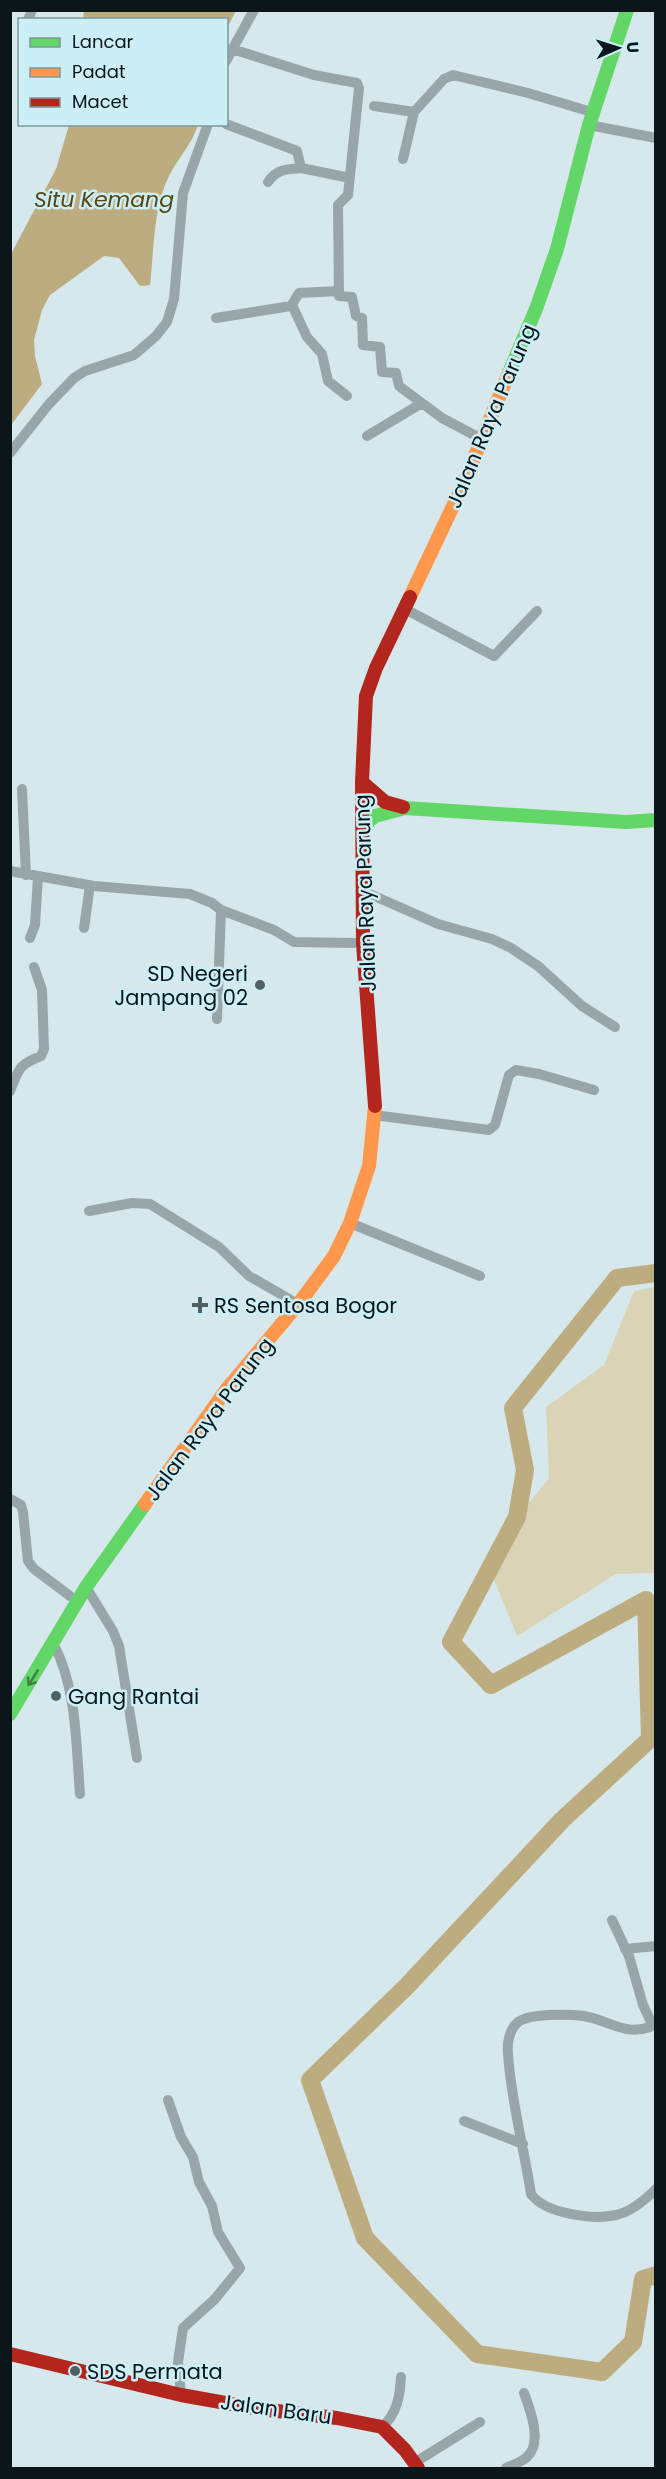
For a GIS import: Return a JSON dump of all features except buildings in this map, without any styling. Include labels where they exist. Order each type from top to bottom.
[{"type":"main road","name":"Jalan Raya Parung","points":[[10,1714],[54,1645],[86,1587],[194,1432],[327,1252],[347,1214],[360,1165],[365,1127],[366,1089],[354,943],[352,781],[354,731],[359,692],[368,664],[476,436],[491,392],[539,279],[585,110],[618,10]]},
{"type":"main road","name":"Jalan Raya Parung","points":[[10,1692],[70,1596],[218,1386],[300,1302],[334,1256],[350,1223],[369,1166],[375,1089],[363,944],[362,782],[366,696],[376,668],[463,485],[536,309],[557,249],[589,125],[627,10]]},
{"type":"main road","points":[[362,782],[385,802],[405,808],[626,822],[656,820]]},
{"type":"main road","points":[[362,827],[375,816],[405,808]]},
{"type":"main road","name":"Jalan Baru","points":[[10,2354],[181,2395],[260,2409],[337,2418],[382,2427]]},
{"type":"main road","points":[[382,2427],[405,2450],[416,2466]]},
{"type":"street","points":[[228,57],[254,10]]},
{"type":"street","points":[[232,49],[314,75],[357,83],[359,88],[348,195],[338,205],[340,297],[352,297],[356,316],[362,318],[363,345],[380,347],[382,372],[396,372],[399,386],[442,418],[476,436]]},
{"type":"street","points":[[403,159],[414,112],[448,75],[528,93],[585,110]]},
{"type":"street","points":[[374,106],[414,112]]},
{"type":"street","points":[[228,125],[297,151],[301,168]]},
{"type":"street","points":[[589,125],[656,138]]},
{"type":"street","points":[[10,453],[49,404],[74,378],[85,371],[134,355],[156,336],[167,322],[174,299],[183,193],[207,126]]},
{"type":"street","points":[[268,182],[273,174],[280,170],[301,168],[350,178]]},
{"type":"street","points":[[216,318],[292,305],[299,294],[339,291]]},
{"type":"street","points":[[292,305],[307,338],[322,354],[328,381],[347,396]]},
{"type":"street","points":[[367,436],[422,403]]},
{"type":"street","points":[[405,609],[494,656],[537,611]]},
{"type":"street","points":[[22,789],[26,875]]},
{"type":"street","points":[[10,871],[90,885],[190,894],[212,903],[221,910],[274,930],[294,942],[354,943]]},
{"type":"street","points":[[30,938],[35,924],[38,877]]},
{"type":"street","points":[[84,928],[90,885]]},
{"type":"street","points":[[363,891],[438,924],[483,936],[511,948],[538,966],[582,1006],[615,1027]]},
{"type":"street","points":[[217,1019],[221,910]]},
{"type":"street","points":[[10,1091],[19,1068],[24,1062],[41,1056],[44,1049],[42,990],[34,967]]},
{"type":"street","points":[[374,1115],[489,1130],[495,1125],[509,1075],[516,1070],[539,1074],[594,1090]]},
{"type":"street","points":[[89,1211],[132,1203],[150,1204],[219,1247],[249,1276],[291,1300]]},
{"type":"street","points":[[350,1223],[480,1276]]},
{"type":"street","points":[[10,1499],[21,1505],[28,1561],[34,1569],[70,1596]]},
{"type":"street","points":[[86,1587],[113,1631],[120,1652],[137,1758]]},
{"type":"street","points":[[54,1645],[62,1660],[74,1715],[80,1794]]},
{"type":"street","points":[[612,1920],[651,2022],[650,2027],[638,2031],[627,2030],[590,2017],[576,2015],[528,2017],[516,2024],[510,2034],[508,2054],[531,2194],[549,2208],[571,2214],[617,2215],[642,2202],[656,2189]]},
{"type":"street","points":[[625,1949],[656,1946]]},
{"type":"street","points":[[168,2100],[181,2137],[193,2157],[199,2182],[212,2206],[216,2227],[240,2268],[215,2299],[183,2328],[178,2362],[181,2395]]},
{"type":"street","points":[[464,2121],[523,2144]]},
{"type":"street","points":[[382,2427],[394,2413],[401,2377]]},
{"type":"street","points":[[506,2469],[527,2458],[533,2449],[535,2439],[524,2392]]},
{"type":"street","points":[[416,2466],[480,2422]]},
{"type":"shaded area","points":[[655,1287],[655,1573],[616,1574],[517,1636],[485,1558],[549,1478],[546,1407],[604,1365],[634,1291]]},
{"type":"water","points":[[84,10],[236,11],[228,26],[228,18],[83,18]]},
{"type":"water","name":"Situ Kemang","points":[[69,126],[198,126],[164,188],[157,216],[150,285],[140,286],[119,258],[104,256],[50,295],[42,310],[34,340],[35,356],[42,384],[11,425],[11,254],[56,169]]},
{"type":"waterway","points":[[656,1273],[617,1278],[513,1408],[525,1470],[517,1517],[451,1642],[491,1685],[646,1600],[650,1739],[562,1820],[407,1986],[310,2080],[365,2238],[477,2354],[602,2372],[633,2342],[643,2279],[656,2275]]},
{"type":"traffic: fast","points":[[509,373],[536,309],[557,249],[589,125],[627,10]]},
{"type":"traffic: fast","points":[[362,827],[375,816],[405,808],[626,822],[656,820]]},
{"type":"traffic: fast","points":[[10,1714],[86,1587],[145,1504]]},
{"type":"traffic: slow","points":[[410,597],[463,485],[509,373]]},
{"type":"traffic: slow","points":[[145,1504],[226,1390],[300,1302],[334,1256],[350,1223],[369,1166],[375,1106]]},
{"type":"traffic: jam","points":[[375,1106],[363,944],[362,782],[366,696],[376,668],[410,597]]},
{"type":"traffic: jam","points":[[362,782],[385,802],[403,807]]},
{"type":"traffic: jam","points":[[10,2354],[181,2395],[260,2409],[337,2418],[382,2427],[405,2450],[418,2468]]},
{"type":"place","name":"SD Negeri Jampang 02","points":[[260,985]]},
{"type":"place","name":"RS Sentosa Bogor","points":[[200,1305]]},
{"type":"place","name":"Gang Rantai","points":[[56,1696]]},
{"type":"place","name":"SDS Permata","points":[[75,2371]]}]
